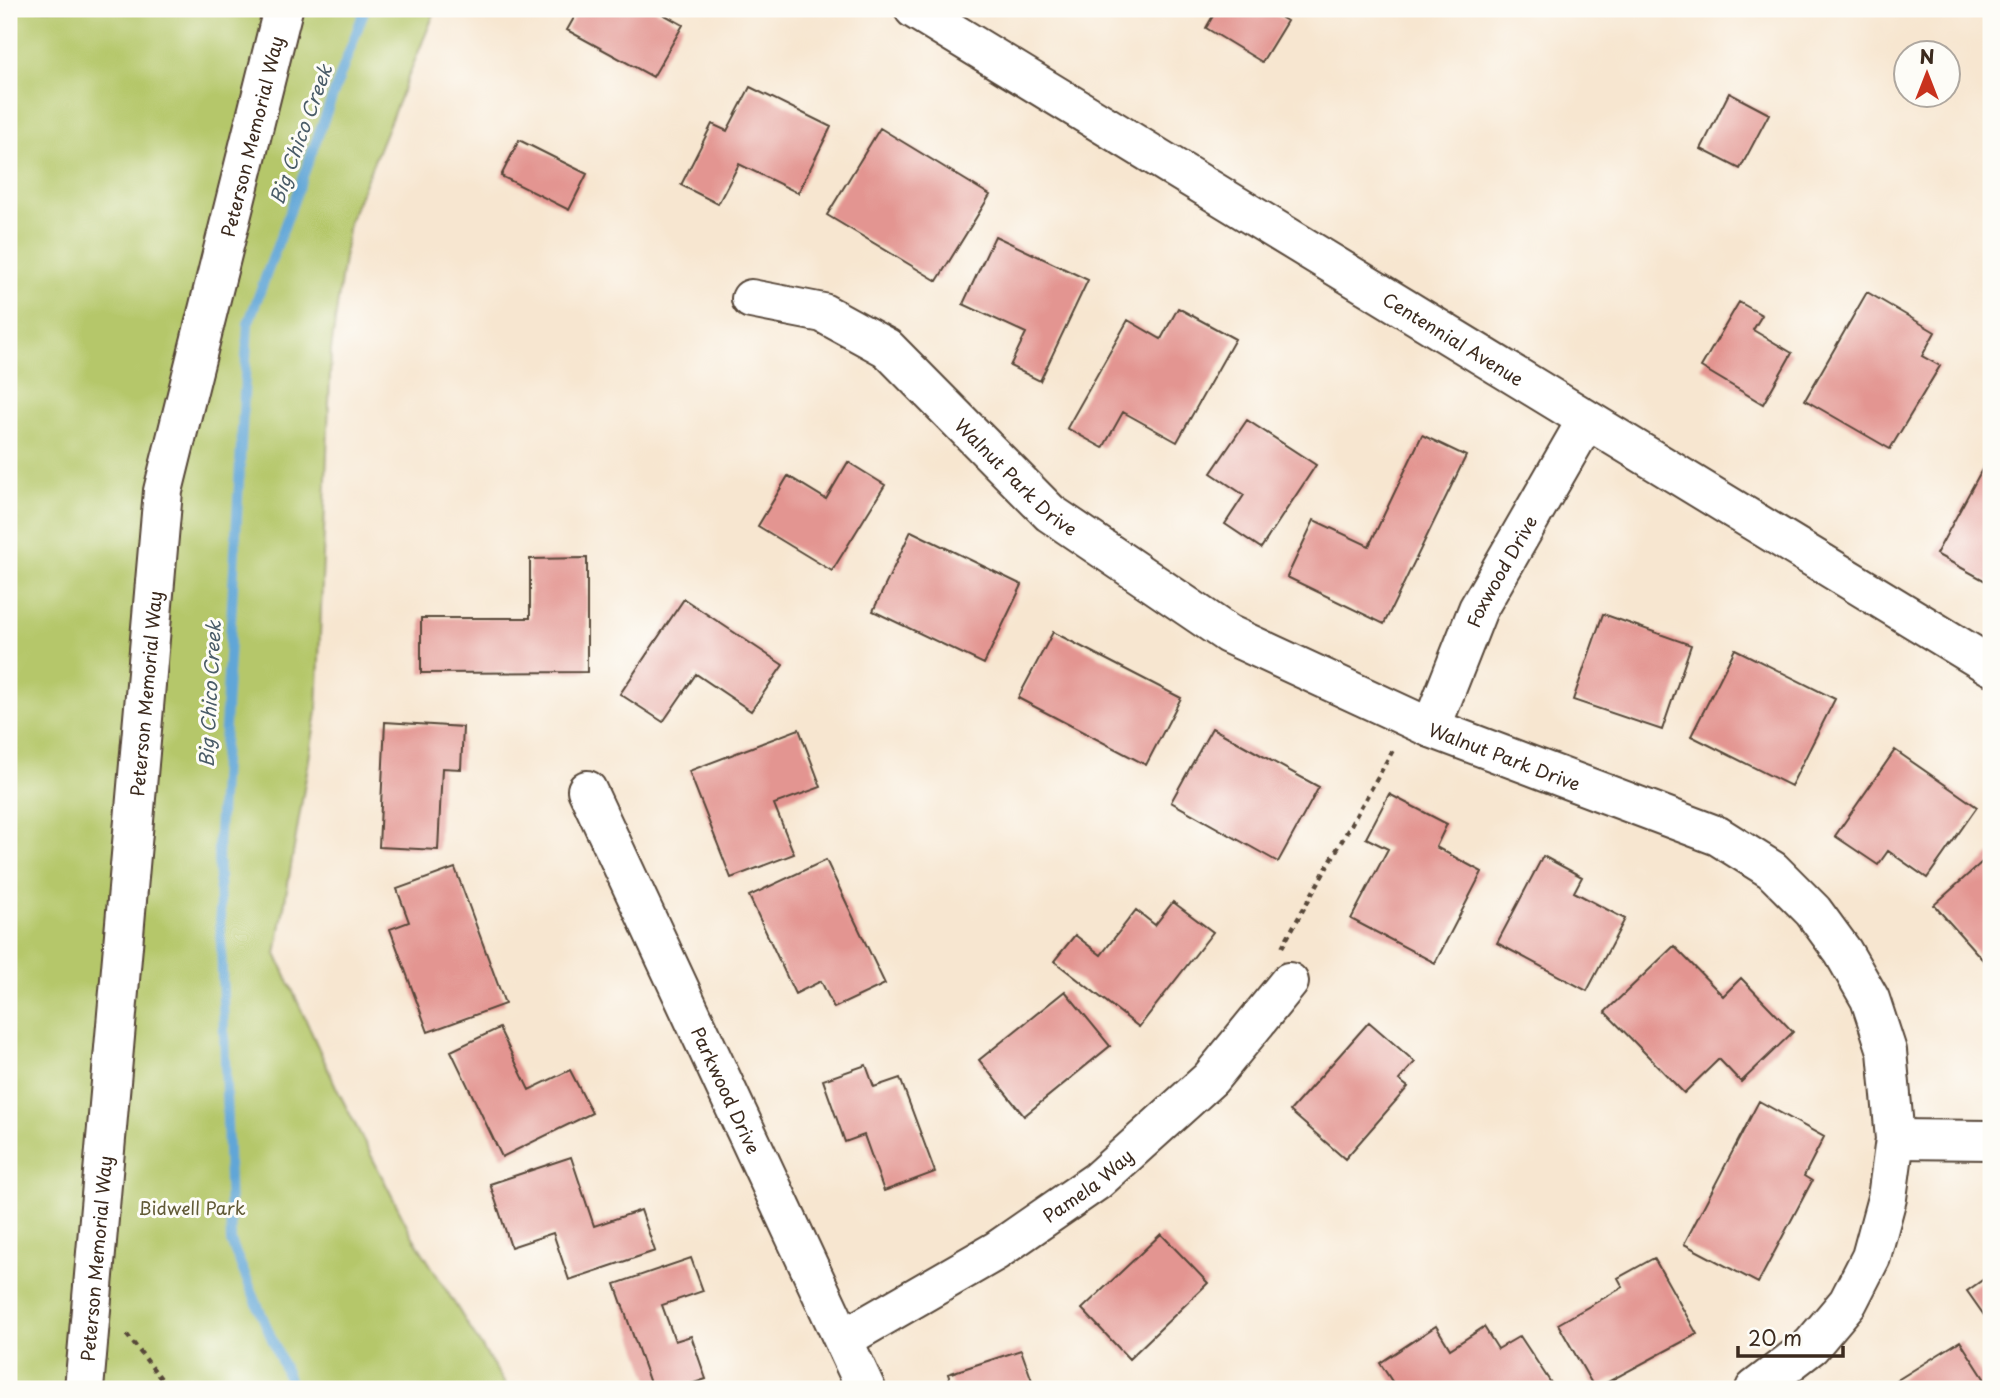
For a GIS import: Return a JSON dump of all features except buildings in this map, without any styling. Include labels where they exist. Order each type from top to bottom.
[{"type":"street","name":"Peterson Memorial Way","points":[[84,1389],[163,491],[284,9]]},
{"type":"street","name":"Centennial Avenue","points":[[914,9],[1991,666]]},
{"type":"street","name":"Walnut Park Drive","points":[[751,299],[823,313],[887,348],[1050,513],[1228,634],[1421,724],[1718,836],[1772,870],[1813,911],[1843,951],[1870,999],[1887,1051],[1895,1139],[1887,1198],[1871,1257],[1848,1302],[1811,1346],[1755,1389]]},
{"type":"street","name":"Foxwood Drive","points":[[1421,724],[1478,609],[1586,421]]},
{"type":"street","name":"Parkwood Drive","points":[[587,790],[845,1338],[866,1389]]},
{"type":"street","name":"Pamela Way","points":[[845,1338],[996,1251],[1097,1181],[1210,1079],[1289,982]]},
{"type":"street","points":[[1895,1139],[1991,1140]]},
{"type":"path","points":[[1289,982],[1275,959],[1421,724]]},
{"type":"path","points":[[127,1334],[169,1389]]},
{"type":"green space","name":"Bidwell Park","points":[[9,9],[436,9],[349,222],[331,350],[317,712],[276,954],[337,1089],[413,1237],[508,1389],[9,1389]]},
{"type":"waterway","name":"Big Chico Creek","points":[[293,1389],[231,1242],[218,850],[248,324],[365,9]]}]
